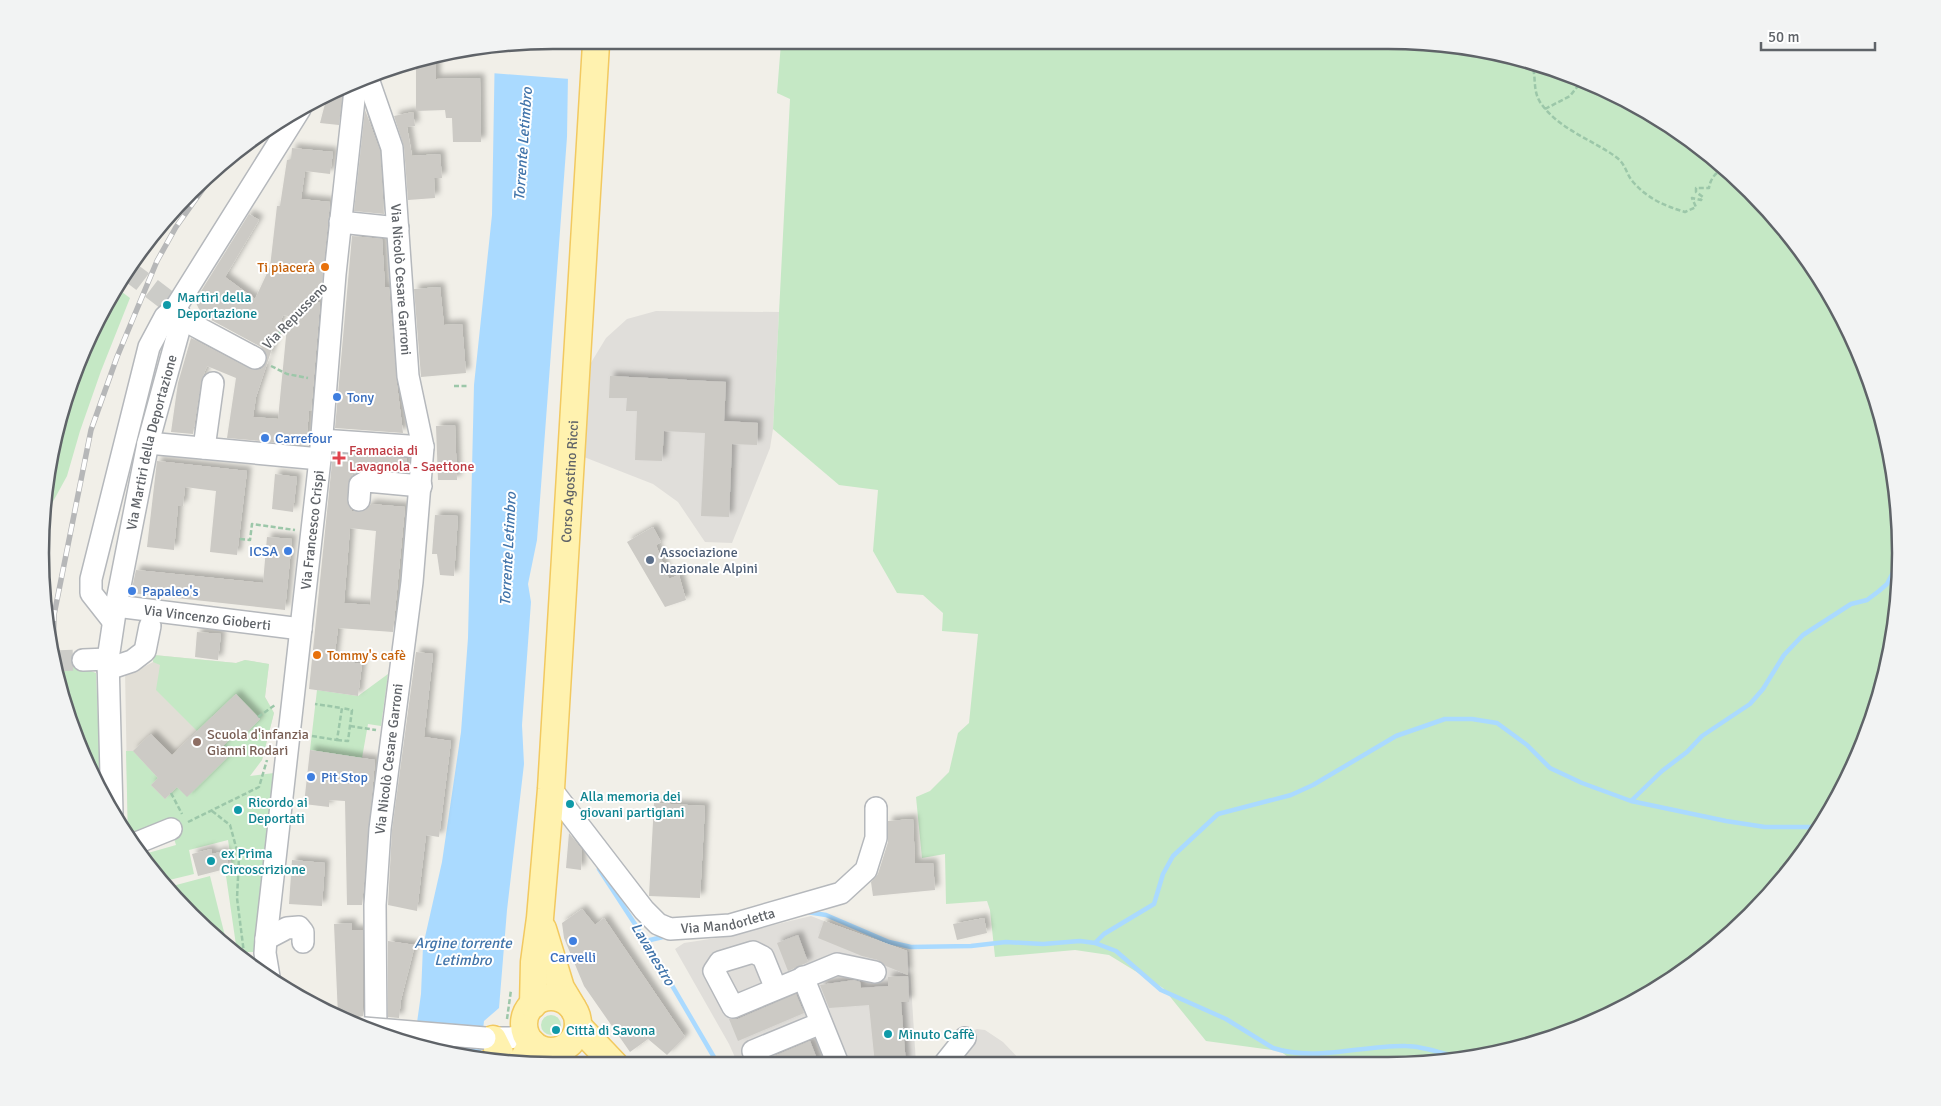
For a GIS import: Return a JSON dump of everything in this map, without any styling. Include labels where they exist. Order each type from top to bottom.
[{"type":"main road","name":"Corso Agostino Ricci","points":[[549,1043],[525,1019],[533,1005],[534,962],[540,918],[551,789],[596,49]]},
{"type":"main road","name":"Corso Agostino Ricci","points":[[540,918],[561,988],[549,1043]]},
{"type":"main road","points":[[533,1005],[549,998],[566,1002],[549,1043]]},
{"type":"main road","points":[[549,1043],[583,1057]]},
{"type":"main road","points":[[549,1043],[591,1057]]},
{"type":"street","name":"Via Nicolò Cesare Garroni","points":[[370,84],[392,148],[408,376],[423,447],[412,582],[380,829],[375,905],[376,1025]]},
{"type":"street","name":"Via Francesco Crispi","points":[[268,968],[265,953],[276,934],[301,629],[321,449],[334,274],[355,89]]},
{"type":"street","name":"Via Martiri della Deportazione","points":[[112,796],[108,664],[114,613],[148,444],[179,313],[293,121]]},
{"type":"street","points":[[340,222],[398,228]]},
{"type":"street","points":[[114,613],[91,593],[91,579],[149,347],[165,317],[179,313]]},
{"type":"street","name":"Via Repusseno","points":[[179,313],[255,358]]},
{"type":"street","points":[[204,448],[213,383]]},
{"type":"street","points":[[148,444],[204,448],[321,449],[423,447]]},
{"type":"street","points":[[359,500],[360,485],[367,481],[421,486]]},
{"type":"street","name":"Via Vincenzo Gioberti","points":[[114,613],[301,629]]},
{"type":"street","points":[[83,660],[108,664],[132,661],[145,651],[150,626]]},
{"type":"street","name":"Via Mandorletta","points":[[551,789],[644,910],[658,924],[670,929],[730,925],[842,893],[866,870],[876,838],[876,808]]},
{"type":"street","points":[[140,842],[171,829]]},
{"type":"street","points":[[276,934],[299,927],[302,932],[303,942]]},
{"type":"street","points":[[776,989],[837,964],[876,972]]},
{"type":"street","points":[[803,977],[835,1057]]},
{"type":"street","points":[[756,1057],[753,1051],[818,1016]]},
{"type":"street","points":[[401,1033],[493,1046],[549,1043]]},
{"type":"street","points":[[950,1057],[965,1038]]},
{"type":"path","points":[[1532,70],[1535,91],[1546,109],[1579,136],[1616,157],[1622,162],[1632,181],[1650,198],[1668,208],[1685,212],[1696,207],[1692,198],[1701,200],[1703,197],[1696,192],[1696,188],[1709,188],[1709,181],[1718,173]]},
{"type":"path","points":[[1546,109],[1568,97],[1578,86]]},
{"type":"path","name":"Via Repusseno","points":[[326,381],[287,374],[255,358],[334,274]]},
{"type":"path","points":[[454,386],[467,386]]},
{"type":"path","points":[[240,539],[250,540],[252,524],[312,532]]},
{"type":"path","points":[[312,736],[348,741],[352,710],[315,704]]},
{"type":"path","points":[[258,717],[271,707]]},
{"type":"path","points":[[337,740],[342,708]]},
{"type":"path","points":[[350,726],[391,733]]},
{"type":"path","points":[[171,793],[186,823],[259,787],[268,754]]},
{"type":"path","points":[[212,811],[230,825],[239,858],[236,898],[244,951]]},
{"type":"shaded area","points":[[656,311],[779,312],[773,429],[770,448],[732,543],[705,542],[678,502],[653,484],[584,457],[589,366],[606,338],[627,319]]},
{"type":"shaded area","name":"Scuola d'infanzia Gianni Rodari","points":[[154,655],[236,663],[245,660],[269,664],[265,697],[274,713],[262,760],[134,833],[128,823],[125,670],[140,669],[153,662]]},
{"type":"shaded area","points":[[811,916],[888,946],[909,952],[916,1057],[735,1057],[675,949],[684,943],[723,937]]},
{"type":"shaded area","points":[[977,1029],[985,1030],[1003,1042],[1017,1057],[944,1057],[962,1035]]},
{"type":"green space","points":[[781,49],[1421,50],[1486,58],[1519,66],[1581,87],[1640,116],[1695,153],[1745,196],[1767,221],[1788,246],[1825,301],[1854,360],[1865,391],[1883,455],[1888,487],[1892,553],[1891,586],[1883,651],[1875,684],[1854,746],[1840,776],[1825,805],[1788,860],[1745,910],[1720,932],[1695,953],[1640,990],[1581,1019],[1550,1030],[1486,1048],[1454,1053],[1388,1057],[1288,1057],[1280,1051],[1206,1041],[1163,988],[1109,955],[1075,950],[995,957],[990,910],[987,901],[946,904],[945,854],[922,858],[916,797],[930,791],[949,772],[958,733],[969,723],[978,634],[942,631],[943,613],[923,595],[897,593],[873,551],[878,490],[839,485],[773,429],[790,99],[777,93]]},
{"type":"green space","points":[[122,292],[130,298],[101,371],[67,476],[51,505],[58,455],[66,422],[87,360]]},
{"type":"green space","points":[[154,655],[236,663],[245,660],[269,664],[265,697],[274,713],[262,760],[250,776],[274,773],[256,952],[245,952],[236,945],[226,876],[233,872],[228,840],[189,850],[194,874],[170,880],[148,853],[176,845],[168,819],[134,833],[128,823],[126,751],[133,751],[158,778],[151,785],[165,799],[177,787],[187,796],[220,749],[238,731],[243,736],[260,719],[236,694],[197,731],[156,690],[160,665],[153,662]]},
{"type":"green space","points":[[80,667],[96,673],[100,774],[87,746],[62,668]]},
{"type":"green space","points":[[388,674],[381,726],[368,724],[362,758],[310,750],[317,690],[358,696]]},
{"type":"green space","points":[[210,876],[225,935],[196,910],[174,885]]},
{"type":"green space","points":[[547,1015],[555,1015],[561,1021],[561,1029],[555,1035],[547,1035],[541,1029],[541,1021]]},
{"type":"water","name":"Argine torrente Letimbro","points":[[511,51],[568,75],[567,137],[537,540],[528,584],[531,602],[522,725],[524,764],[507,910],[499,1008],[484,1021],[481,1052],[455,1048],[415,1038],[421,994],[423,946],[442,862],[461,732],[468,638],[474,385],[492,215],[495,52]]},
{"type":"pier","points":[[572,49],[570,79],[491,73],[492,53]]},
{"type":"building","points":[[436,63],[436,79],[480,78],[481,142],[453,142],[452,118],[446,118],[445,110],[416,111],[416,68]]},
{"type":"building","points":[[342,95],[339,125],[320,123],[325,104]]},
{"type":"building","points":[[365,110],[380,151],[384,214],[354,211]]},
{"type":"building","points":[[413,112],[415,126],[407,127],[412,156],[440,154],[442,178],[434,178],[435,198],[408,200],[404,147],[394,116]]},
{"type":"building","points":[[292,148],[333,152],[330,174],[305,171],[301,199],[330,202],[322,282],[307,298],[320,303],[311,411],[309,411],[306,445],[227,438],[236,378],[207,366],[201,381],[193,434],[171,432],[178,383],[191,338],[250,369],[261,369],[266,363],[267,357],[261,347],[202,315],[195,301],[249,214],[259,220],[225,277],[255,299],[270,267],[277,206],[280,206],[287,160],[291,159]],"holes":[[[283,315],[288,316],[278,419],[253,417],[256,397]]]},
{"type":"building","points":[[352,236],[382,239],[385,287],[389,287],[396,377],[403,433],[335,428]]},
{"type":"building","points":[[440,287],[444,325],[462,324],[466,373],[421,377],[414,289]]},
{"type":"building","points":[[610,376],[726,382],[724,421],[758,423],[757,445],[732,444],[729,517],[701,516],[705,433],[664,431],[662,461],[635,460],[637,411],[626,411],[627,398],[609,398]]},
{"type":"building","points":[[455,425],[457,480],[438,480],[436,426]]},
{"type":"building","points":[[333,453],[407,458],[406,472],[368,469],[353,474],[348,484],[347,500],[352,511],[364,511],[371,504],[405,507],[393,632],[338,628],[334,660],[362,664],[358,696],[309,689]],"holes":[[[350,528],[376,531],[370,605],[344,603]]]},
{"type":"building","points":[[157,461],[247,471],[237,555],[210,552],[216,491],[185,487],[183,506],[178,506],[174,550],[147,547]]},
{"type":"building","points":[[275,474],[297,477],[293,512],[272,509]]},
{"type":"building","points":[[435,515],[458,516],[454,576],[440,575],[437,554],[432,554]]},
{"type":"building","name":"Associazione Nazionale Alpini","points":[[653,527],[661,542],[656,545],[669,579],[679,575],[686,600],[665,607],[627,542]]},
{"type":"building","points":[[267,537],[292,539],[285,610],[131,593],[136,570],[263,583]]},
{"type":"building","points":[[197,632],[221,634],[218,660],[195,657]]},
{"type":"building","points":[[416,652],[433,654],[424,737],[451,741],[439,837],[426,835],[417,911],[388,905],[392,830]]},
{"type":"building","points":[[236,694],[260,719],[243,736],[238,731],[220,749],[228,757],[187,797],[177,787],[165,799],[151,785],[158,778],[133,751],[151,734],[172,755]]},
{"type":"building","points":[[310,750],[375,760],[362,905],[347,905],[345,801],[329,800],[329,807],[304,804]]},
{"type":"building","points":[[654,803],[705,806],[700,898],[649,896]]},
{"type":"building","points":[[913,819],[915,863],[933,863],[935,890],[873,896],[871,882],[878,874],[888,842],[888,821]]},
{"type":"building","points":[[569,833],[582,850],[581,870],[566,868]]},
{"type":"building","name":"ex Prima Circoscrizione","points":[[211,849],[212,854],[225,851],[229,868],[198,876],[192,854]]},
{"type":"building","points":[[292,860],[325,863],[322,906],[289,904]]},
{"type":"building","points":[[582,909],[595,925],[604,918],[685,1037],[667,1055],[648,1039],[630,1052],[584,986],[564,938],[562,923]]},
{"type":"building","points":[[984,918],[987,933],[957,940],[953,924]]},
{"type":"building","points":[[824,921],[907,951],[908,975],[886,966],[878,960],[862,956],[818,938]]},
{"type":"building","points":[[352,923],[352,930],[363,930],[363,1016],[355,1017],[338,1009],[334,924]]},
{"type":"building","points":[[798,935],[808,962],[788,971],[777,943]]},
{"type":"building","points":[[388,941],[415,945],[401,1000],[399,1018],[388,1017]]},
{"type":"building","name":"Minuto Caffè","points":[[908,976],[909,1002],[901,1002],[905,1057],[874,1057],[869,1005],[829,1008],[820,985],[854,980],[860,982],[861,988],[888,986],[888,977]]},
{"type":"building","points":[[796,994],[804,1013],[738,1041],[729,1019],[738,1019]]},
{"type":"building","points":[[810,1041],[816,1057],[772,1057]]},
{"type":"waterway","points":[[1631,801],[1662,771],[1687,752],[1702,736],[1750,704],[1763,689],[1784,655],[1803,635],[1851,604],[1867,600],[1887,584],[1891,576]]},
{"type":"waterway","points":[[1095,943],[1104,934],[1154,904],[1163,874],[1173,856],[1218,814],[1291,795],[1313,785],[1396,736],[1445,719],[1472,719],[1497,723],[1527,745],[1550,768],[1582,783],[1631,801],[1726,821],[1765,827],[1811,827]]},
{"type":"waterway","name":"Lavanestro","points":[[599,869],[646,941],[714,1057]]},
{"type":"waterway","points":[[807,912],[826,915],[889,942],[911,947],[971,946],[1006,942],[1043,944],[1080,941],[1095,943],[1116,951],[1161,990],[1226,1019],[1273,1048],[1289,1052],[1322,1053],[1389,1046],[1413,1046],[1446,1054]]},
{"type":"waterway","points":[[646,941],[667,936]]},
{"type":"tunnel","points":[[133,274],[176,307]]},
{"type":"tunnel","points":[[60,661],[83,660]]},
{"type":"railway","points":[[54,624],[54,615],[91,430],[117,357],[157,261],[176,227],[201,191]]},
{"type":"place","name":"Ti piacerà","points":[[325,267]]},
{"type":"place","name":"Martiri della Deportazione","points":[[167,305]]},
{"type":"place","name":"Tony","points":[[337,397]]},
{"type":"place","name":"Carrefour","points":[[265,438]]},
{"type":"place","name":"Farmacia di Lavagnola - Saettone","points":[[339,458]]},
{"type":"place","name":"ICSA","points":[[288,551]]},
{"type":"place","name":"Associazione Nazionale Alpini","points":[[650,560]]},
{"type":"place","name":"Papaleo's","points":[[132,591]]},
{"type":"place","name":"Tommy's cafè","points":[[317,655]]},
{"type":"place","name":"Scuola d'infanzia Gianni Rodari","points":[[197,742]]},
{"type":"place","name":"Pit Stop","points":[[311,777]]},
{"type":"place","name":"Alla memoria dei giovani partigiani","points":[[570,804]]},
{"type":"place","name":"Ricordo ai Deportati","points":[[238,810]]},
{"type":"place","name":"ex Prima Circoscrizione","points":[[211,861]]},
{"type":"place","name":"Carvelli","points":[[573,941]]},
{"type":"place","name":"Città di Savona","points":[[556,1030]]},
{"type":"place","name":"Minuto Caffè","points":[[888,1034]]},
{"type":"water label","name":"Torrente Letimbro","points":[[523,144]]},
{"type":"water label","name":"Torrente Letimbro","points":[[508,549]]}]
